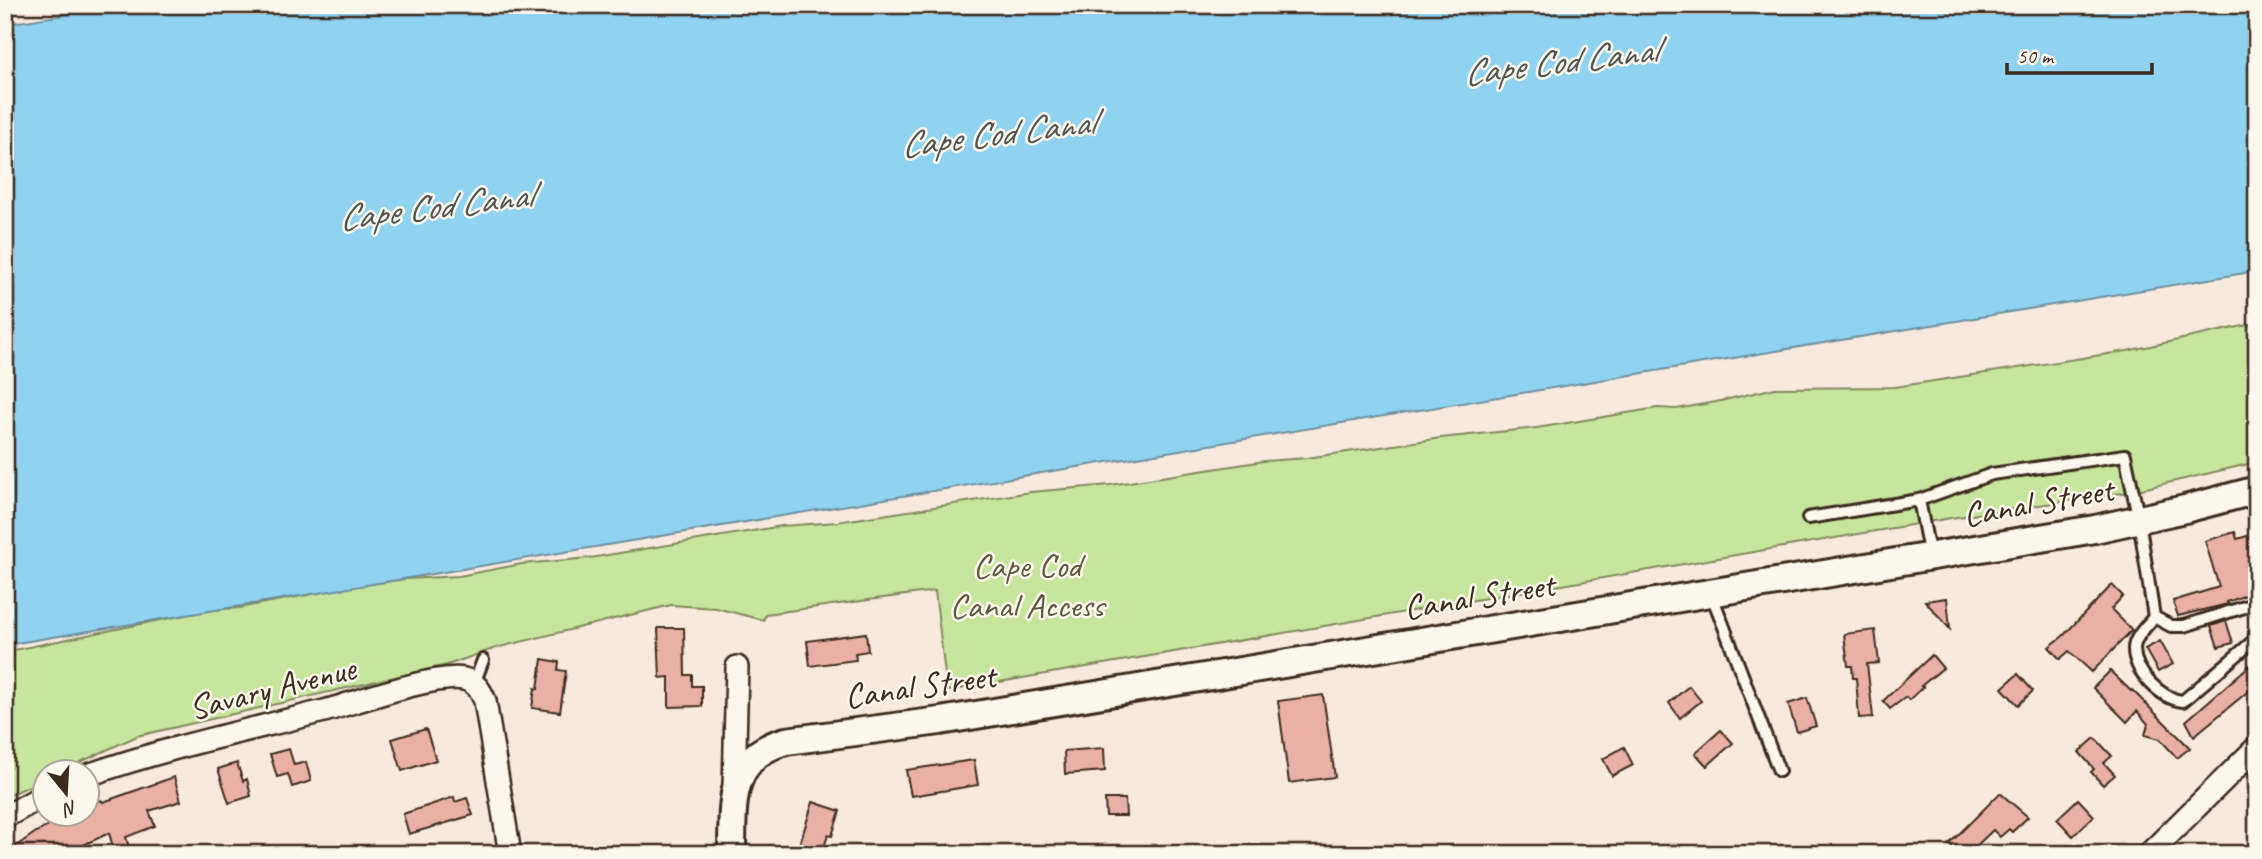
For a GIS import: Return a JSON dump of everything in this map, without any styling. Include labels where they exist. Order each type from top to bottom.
[{"type":"street","name":"Canal Street","points":[[734,791],[741,772],[752,757],[767,746],[808,736],[940,721],[1930,557],[2139,520],[2257,489]]},
{"type":"street","points":[[732,854],[737,667]]},
{"type":"street","name":"Savary Avenue","points":[[102,770],[178,746],[324,711],[412,686],[452,678],[464,679],[474,684]]},
{"type":"street","points":[[474,684],[485,701],[510,854]]},
{"type":"street","points":[[2148,854],[2257,747]]},
{"type":"street","points":[[5,817],[32,802]]},
{"type":"lane","points":[[1808,518],[1919,500],[1992,474],[2125,455],[2139,520],[2154,617],[2140,633],[2134,647],[2141,674],[2173,700],[2183,701],[2257,638]]},
{"type":"lane","points":[[1919,500],[1930,557]]},
{"type":"lane","points":[[1711,593],[1779,771]]},
{"type":"lane","points":[[2154,617],[2171,626],[2184,626],[2257,603]]},
{"type":"lane","points":[[474,684],[483,660]]},
{"type":"green space","name":"Cape Cod Canal Access","points":[[2257,323],[2257,462],[2129,492],[1951,518],[947,691],[935,591],[766,614],[763,620],[716,608],[671,605],[496,648],[447,665],[137,736],[89,758],[32,758],[32,785],[5,797],[5,652],[19,649],[209,610],[239,608],[349,587],[406,579],[459,576],[522,564],[590,558],[782,526],[837,522],[1031,492],[1110,485],[1264,461],[1307,458],[1441,438],[1537,428],[1657,408],[1676,409],[1775,388],[1895,387],[2127,351]]},
{"type":"water","name":"Cape Cod Canal","points":[[130,5],[2257,5],[2257,271],[5,645],[5,24]]},
{"type":"building","points":[[2235,532],[2237,539],[2257,533],[2257,591],[2227,602],[2228,604],[2178,616],[2173,601],[2219,587],[2205,541]]},
{"type":"building","points":[[2112,585],[2123,596],[2111,609],[2132,630],[2092,672],[2069,651],[2060,659],[2049,647]]},
{"type":"building","points":[[1947,598],[1950,629],[1925,601]]},
{"type":"building","points":[[2226,621],[2233,643],[2218,647],[2211,626]]},
{"type":"building","points":[[658,628],[684,628],[685,675],[692,675],[692,686],[702,686],[702,706],[669,707],[669,677],[660,678]]},
{"type":"building","points":[[1875,630],[1879,663],[1867,664],[1873,717],[1859,718],[1856,678],[1853,678],[1852,666],[1848,666],[1844,634]]},
{"type":"building","points":[[866,633],[868,651],[855,653],[856,660],[810,666],[807,641]]},
{"type":"building","points":[[2160,641],[2173,664],[2158,672],[2145,649]]},
{"type":"building","points":[[1932,655],[1943,668],[1909,700],[1906,697],[1890,709],[1883,701]]},
{"type":"building","points":[[542,659],[559,662],[558,670],[566,671],[560,712],[532,708]]},
{"type":"building","points":[[2257,659],[2257,684],[2194,736],[2186,721]]},
{"type":"building","points":[[2110,671],[2190,748],[2177,758],[2160,739],[2145,735],[2148,724],[2137,711],[2127,722],[2093,688]]},
{"type":"building","points":[[2018,674],[2033,691],[2018,705],[2002,688]]},
{"type":"building","points":[[1689,686],[1701,701],[1680,718],[1669,703]]},
{"type":"building","points":[[1323,695],[1335,777],[1289,783],[1278,701]]},
{"type":"building","points":[[1807,698],[1816,726],[1797,732],[1788,704]]},
{"type":"building","points":[[426,729],[436,760],[402,771],[392,739]]},
{"type":"building","points":[[1721,730],[1733,743],[1707,766],[1695,753]]},
{"type":"building","points":[[2095,738],[2112,756],[2104,763],[2115,775],[2103,785],[2091,772],[2094,769],[2079,752]]},
{"type":"building","points":[[1624,747],[1633,765],[1612,776],[1603,759]]},
{"type":"building","points":[[1104,748],[1105,771],[1065,774],[1064,751]]},
{"type":"building","points":[[289,749],[294,765],[306,762],[311,781],[292,787],[288,774],[277,777],[270,754]]},
{"type":"building","points":[[974,760],[978,785],[911,796],[906,770]]},
{"type":"building","points":[[237,763],[243,781],[247,779],[251,796],[229,803],[218,769]]},
{"type":"building","points":[[174,777],[181,801],[149,811],[155,826],[126,837],[131,854],[115,854],[109,833],[77,848],[80,854],[5,854],[44,828],[102,828],[103,802]]},
{"type":"building","points":[[2000,793],[2028,817],[2012,832],[2009,829],[2000,837],[1993,830],[1968,854],[1958,854],[1949,844]]},
{"type":"building","points":[[454,797],[455,802],[467,798],[473,815],[409,834],[403,814]]},
{"type":"building","points":[[1105,799],[1125,799],[1126,816],[1106,816]]},
{"type":"building","points":[[2078,799],[2094,816],[2073,836],[2057,819]]},
{"type":"building","points":[[813,802],[840,811],[832,836],[828,835],[822,854],[798,849]]}]
